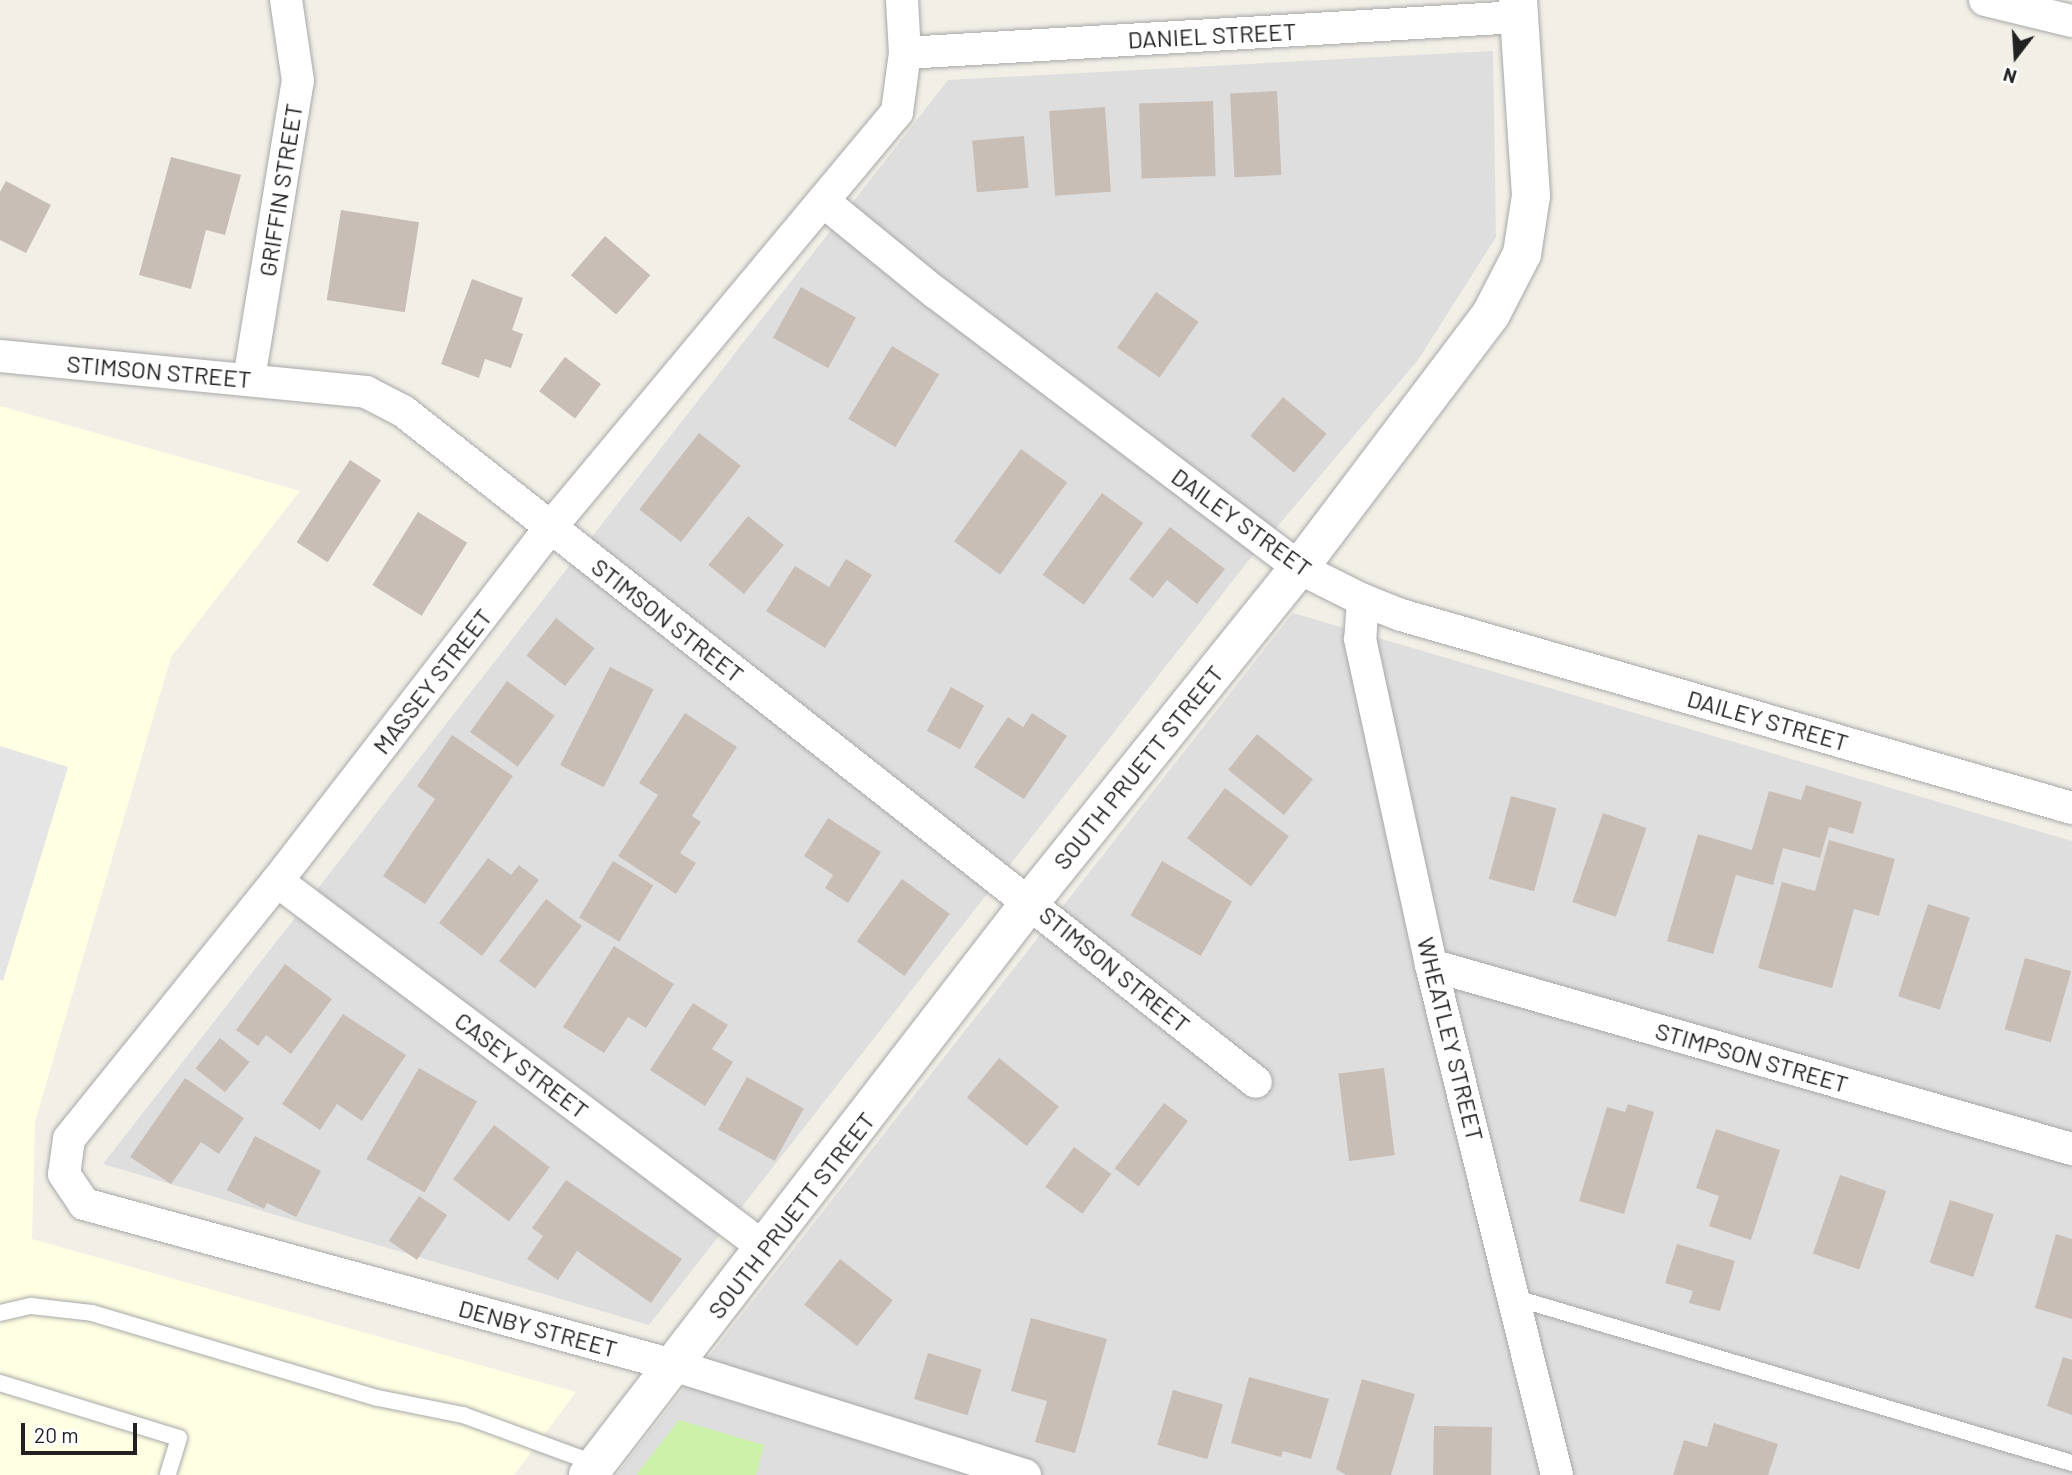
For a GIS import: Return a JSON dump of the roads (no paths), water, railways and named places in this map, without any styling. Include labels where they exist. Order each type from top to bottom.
[{"type":"street","name":"GRIFFIN STREET","points":[[249,380],[298,81],[286,0]]},
{"type":"street","points":[[823,201],[897,112],[905,53],[902,0]]},
{"type":"street","points":[[1984,0],[2072,21]]},
{"type":"street","name":"DANIEL STREET","points":[[905,53],[1518,8]]},
{"type":"street","name":"SOUTH PRUETT STREET","points":[[592,1469],[766,1249],[1030,902],[1299,568],[1491,314],[1522,254],[1531,196],[1518,8]]},
{"type":"street","name":"DAILEY STREET","points":[[823,201],[936,293],[1299,568],[1363,600],[1401,615],[2072,808]]},
{"type":"street","name":"MASSEY STREET","points":[[64,1174],[69,1139],[277,881],[550,528],[823,201]]},
{"type":"street","name":"STIMSON STREET","points":[[0,356],[366,392],[403,411],[1256,1082]]},
{"type":"street","name":"WHEATLEY STREET","points":[[1363,600],[1360,639],[1431,965],[1516,1298],[1557,1475]]},
{"type":"street","name":"CASEY STREET","points":[[277,881],[766,1249]]},
{"type":"street","name":"STIMPSON STREET","points":[[1431,965],[2072,1149]]},
{"type":"street","name":"DENBY STREET","points":[[64,1174],[84,1204],[673,1365],[1024,1475]]},
{"type":"lane","points":[[1516,1298],[2072,1464]]},
{"type":"lane","points":[[0,1313],[31,1306],[92,1312],[366,1395],[463,1415],[592,1469]]},
{"type":"lane","points":[[0,1383],[179,1438],[168,1475]]}]
